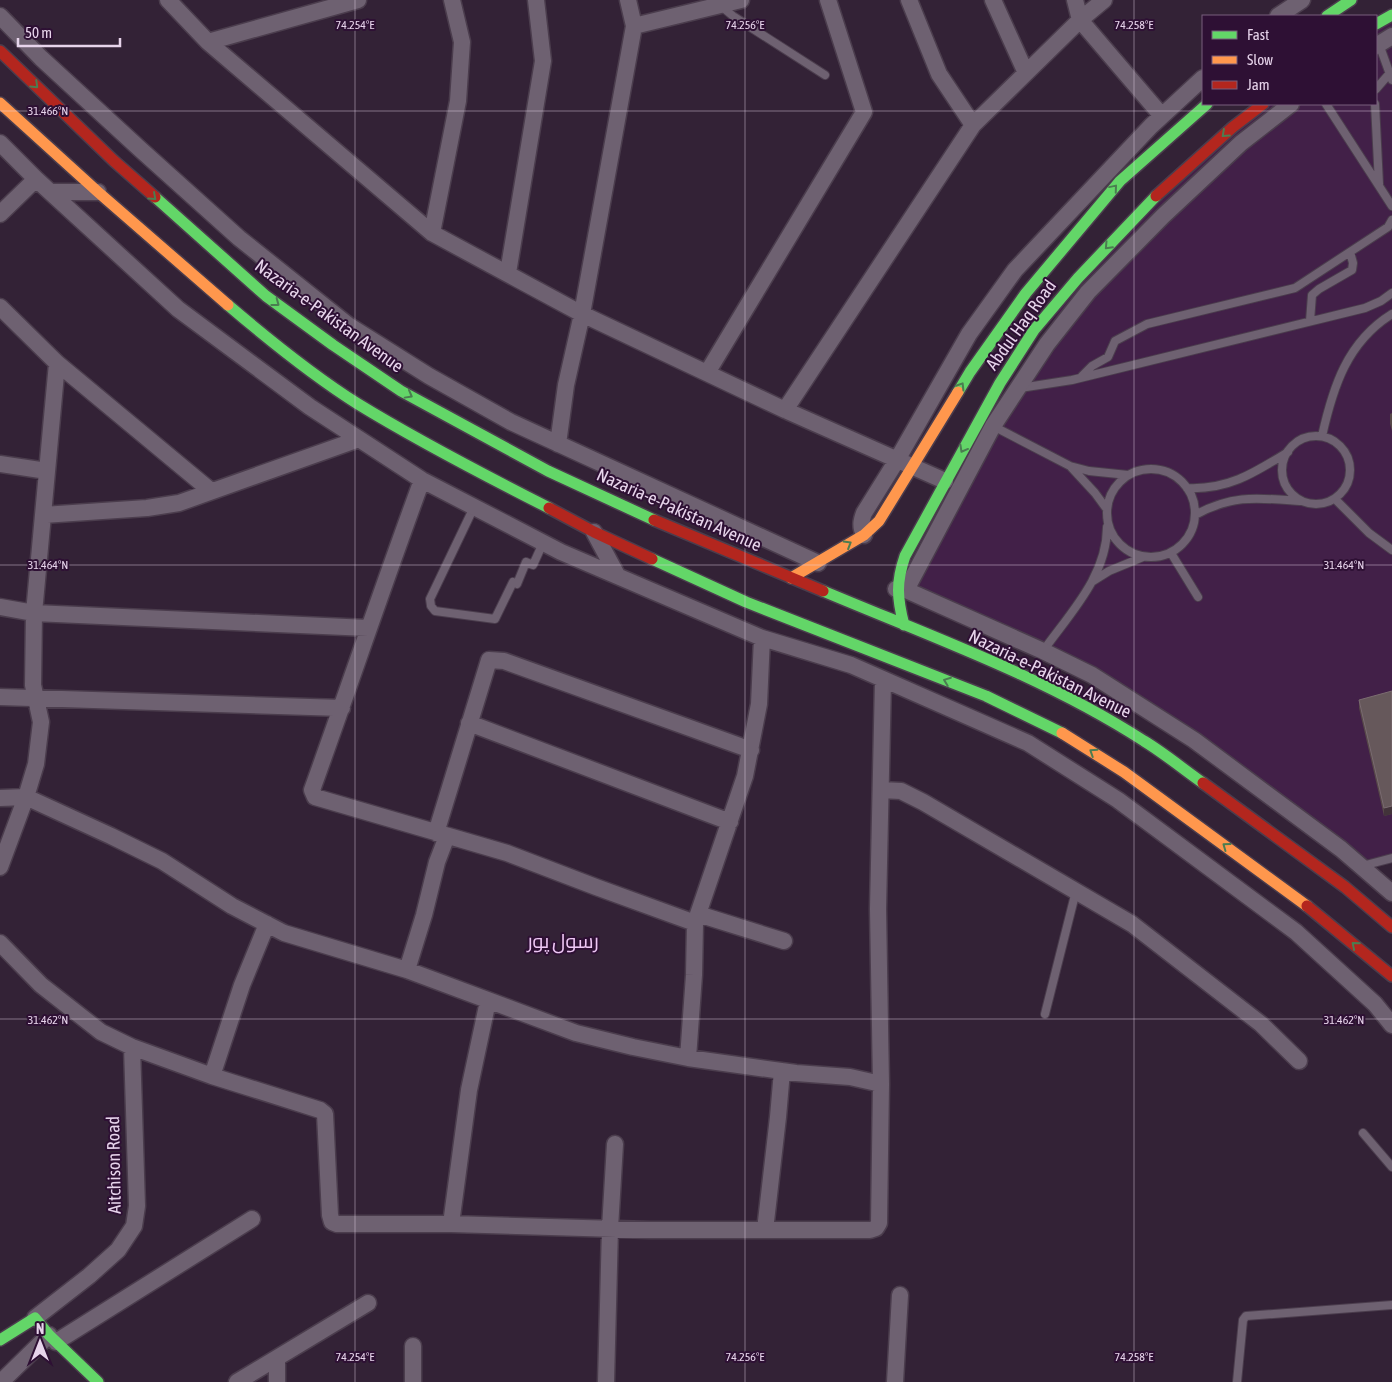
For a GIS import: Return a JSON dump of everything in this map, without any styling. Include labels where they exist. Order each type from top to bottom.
[{"type":"main road","points":[[1328,15],[1351,0]]},
{"type":"main road","points":[[1377,23],[1392,15]]},
{"type":"main road","name":"Nazaria-e-Pakistan Avenue","points":[[0,51],[114,162],[266,296],[333,345],[402,391],[548,471],[646,517],[999,665],[1088,708],[1145,741],[1345,886],[1392,927]]},
{"type":"main road","points":[[0,103],[98,192],[235,311],[285,352],[357,403],[434,450],[594,532],[746,602],[986,696],[1071,738],[1124,772],[1317,913],[1392,976]]},
{"type":"main road","name":"Abdul Haq Road","points":[[905,463],[1026,292],[1120,181],[1206,105]]},
{"type":"main road","name":"Abdul Haq Road","points":[[904,625],[898,572],[905,556],[945,481],[986,422],[1000,383],[1034,330],[1078,278],[1146,206],[1233,127],[1262,105]]},
{"type":"main road","points":[[791,578],[864,535]]},
{"type":"main road","points":[[35,1318],[53,1339],[98,1382]]},
{"type":"main road","name":"Aitchison Road","points":[[0,1340],[35,1318]]},
{"type":"street","points":[[168,0],[208,42],[432,233],[582,314],[785,410],[945,481]]},
{"type":"street","points":[[208,42],[358,0]]},
{"type":"street","points":[[432,233],[458,101],[462,42],[452,0]]},
{"type":"street","points":[[508,273],[543,61],[536,0]]},
{"type":"street","points":[[558,444],[566,385],[582,314],[634,26],[628,0]]},
{"type":"street","points":[[634,26],[741,0]]},
{"type":"street","points":[[707,373],[864,112],[828,0]]},
{"type":"street","points":[[909,0],[939,74],[973,125]]},
{"type":"street","points":[[993,0],[1026,73]]},
{"type":"street","points":[[1075,0],[1080,20],[1162,116]]},
{"type":"street","points":[[785,410],[973,125],[1080,20],[1104,0]]},
{"type":"street","points":[[1280,15],[1302,0]]},
{"type":"street","points":[[0,16],[56,71],[239,238],[348,324],[429,376],[512,422],[818,563]]},
{"type":"street","points":[[864,535],[861,521],[864,513],[905,463],[969,334],[1015,270],[1089,190],[1162,116],[1202,79]]},
{"type":"street","points":[[1290,105],[1241,143],[1163,216],[1088,292],[1046,344],[1016,389],[986,422],[901,589],[1043,651],[1092,676],[1194,740],[1362,866],[1392,893]]},
{"type":"street","points":[[0,143],[36,179],[178,309],[310,407],[422,480],[543,543],[762,638],[830,658],[1028,743],[1118,800],[1296,932],[1375,1004],[1392,1025]]},
{"type":"street","points":[[0,214],[36,179]]},
{"type":"street","points":[[52,192],[98,192]]},
{"type":"street","points":[[0,307],[58,363],[211,492]]},
{"type":"street","points":[[333,345],[348,324]]},
{"type":"street","points":[[0,867],[36,764],[41,722],[33,685],[34,613],[58,363]]},
{"type":"street","points":[[1000,383],[1016,389]]},
{"type":"street","points":[[44,515],[147,508],[179,503],[359,439]]},
{"type":"street","points":[[0,464],[47,471]]},
{"type":"street","points":[[422,480],[312,790],[315,798],[507,853],[596,887],[696,918],[784,941]]},
{"type":"street","points":[[594,532],[617,575]]},
{"type":"street","points":[[0,607],[34,613],[368,628]]},
{"type":"street","points":[[688,1058],[696,918],[745,776],[759,704],[762,638]]},
{"type":"street","points":[[830,658],[838,639]]},
{"type":"street","points":[[407,970],[424,915],[437,862],[441,834],[470,723],[489,660],[499,660],[522,667],[751,750]]},
{"type":"street","points":[[0,943],[41,985],[101,1032],[132,1047],[212,1076],[320,1110],[325,1114],[327,1121],[330,1215],[332,1222],[337,1224],[870,1230],[876,1228],[879,1223],[881,1084],[878,909],[883,680]]},
{"type":"street","points":[[0,697],[342,708]]},
{"type":"street","points":[[470,723],[730,822]]},
{"type":"street","points":[[881,790],[901,791],[924,802],[1132,924],[1261,1024],[1299,1061]]},
{"type":"street","points":[[0,798],[26,797],[111,836],[162,861],[232,906],[284,933],[407,970],[576,1033],[688,1058],[782,1071],[850,1077],[881,1084]]},
{"type":"street","points":[[212,1076],[242,985],[267,924]]},
{"type":"street","points":[[451,1224],[469,1090],[488,1001]]},
{"type":"street","name":"Aitchison Road","points":[[35,1318],[89,1276],[118,1250],[134,1226],[137,1206],[132,1047]]},
{"type":"street","points":[[765,1230],[782,1071]]},
{"type":"street","points":[[606,1382],[610,1228],[615,1144]]},
{"type":"street","points":[[1,1382],[53,1339],[252,1220]]},
{"type":"street","points":[[895,1382],[900,1295]]},
{"type":"street","points":[[237,1382],[368,1303]]},
{"type":"street","points":[[413,1346],[413,1382]]},
{"type":"street","points":[[277,1358],[277,1382]]},
{"type":"lane","points":[[720,5],[733,16],[825,75]]},
{"type":"lane","points":[[1377,88],[1391,76],[1381,41]]},
{"type":"lane","points":[[1327,105],[1392,206]]},
{"type":"lane","points":[[1375,105],[1379,186]]},
{"type":"lane","points":[[1080,378],[1092,366],[1108,357],[1115,341],[1147,324],[1295,288],[1388,227],[1392,220]]},
{"type":"lane","points":[[1310,321],[1312,295],[1352,270],[1353,263],[1350,252]]},
{"type":"lane","points":[[1016,389],[1080,378],[1365,308],[1381,301],[1392,293]]},
{"type":"lane","points":[[1322,436],[1337,381],[1348,358],[1364,338],[1391,314],[1381,301]]},
{"type":"lane","points":[[986,422],[1070,466],[1089,471],[1128,475]]},
{"type":"lane","points":[[1195,515],[1219,503],[1233,500],[1266,498],[1319,505],[1335,500],[1347,486],[1351,468],[1349,459],[1338,444],[1322,436],[1312,436],[1294,444],[1284,460],[1283,480],[1287,489],[1302,502]]},
{"type":"lane","points":[[1187,488],[1204,489],[1228,484],[1246,477],[1288,452]]},
{"type":"lane","points":[[1070,466],[1083,478],[1106,508]]},
{"type":"lane","points":[[1043,651],[1093,580],[1104,553],[1107,524],[1106,508],[1115,486],[1128,475],[1144,470],[1160,470],[1176,476],[1187,488],[1195,506],[1191,533],[1186,541],[1171,553],[1162,556],[1143,557],[1126,563],[1093,580]]},
{"type":"lane","points":[[1335,500],[1369,533],[1392,550]]},
{"type":"lane","points":[[474,507],[430,599],[431,606],[435,611],[494,619],[513,582],[517,584],[526,562],[532,565],[543,543]]},
{"type":"lane","points":[[1107,524],[1118,544],[1126,550],[1143,557]]},
{"type":"lane","points":[[1171,553],[1198,597]]},
{"type":"lane","points":[[1362,866],[1392,858]]},
{"type":"lane","points":[[1045,1014],[1076,891]]},
{"type":"lane","points":[[1363,1133],[1392,1167]]},
{"type":"lane","points":[[1237,1382],[1243,1320],[1246,1316],[1392,1305]]},
{"type":"shaded area","points":[[1392,15],[1392,859],[1362,866],[1092,675],[896,589],[1078,278],[1265,105],[1377,105],[1377,23]]},
{"type":"building","points":[[1392,691],[1392,806],[1384,808],[1359,700]]},
{"type":"traffic: fast","points":[[1328,15],[1351,0]]},
{"type":"traffic: fast","points":[[1377,23],[1392,15]]},
{"type":"traffic: fast","points":[[958,392],[1026,293],[1120,181],[1206,105]]},
{"type":"traffic: fast","points":[[904,625],[898,590],[905,556],[1000,383],[1034,330],[1078,278],[1156,196]]},
{"type":"traffic: fast","points":[[155,197],[266,296],[333,345],[401,391],[548,471],[654,520]]},
{"type":"traffic: fast","points":[[228,305],[291,357],[358,404],[476,471],[549,508]]},
{"type":"traffic: fast","points":[[652,559],[746,602],[986,696],[1062,733]]},
{"type":"traffic: fast","points":[[823,591],[987,659],[1067,697],[1106,718],[1151,746],[1203,783]]},
{"type":"traffic: fast","points":[[0,1340],[35,1318],[49,1335],[98,1382]]},
{"type":"traffic: slow","points":[[0,103],[98,192],[228,305]]},
{"type":"traffic: slow","points":[[791,578],[864,535],[879,521],[958,392]]},
{"type":"traffic: slow","points":[[1062,733],[1124,772],[1307,906]]},
{"type":"traffic: jam","points":[[0,51],[114,161],[155,197]]},
{"type":"traffic: jam","points":[[1156,196],[1233,127],[1262,105]]},
{"type":"traffic: jam","points":[[549,508],[594,532],[652,559]]},
{"type":"traffic: jam","points":[[654,520],[823,591]]},
{"type":"traffic: jam","points":[[1203,783],[1345,887],[1392,927]]},
{"type":"traffic: jam","points":[[1307,906],[1392,976]]},
{"type":"district","name":"رسول پور","points":[[563,941]]}]
